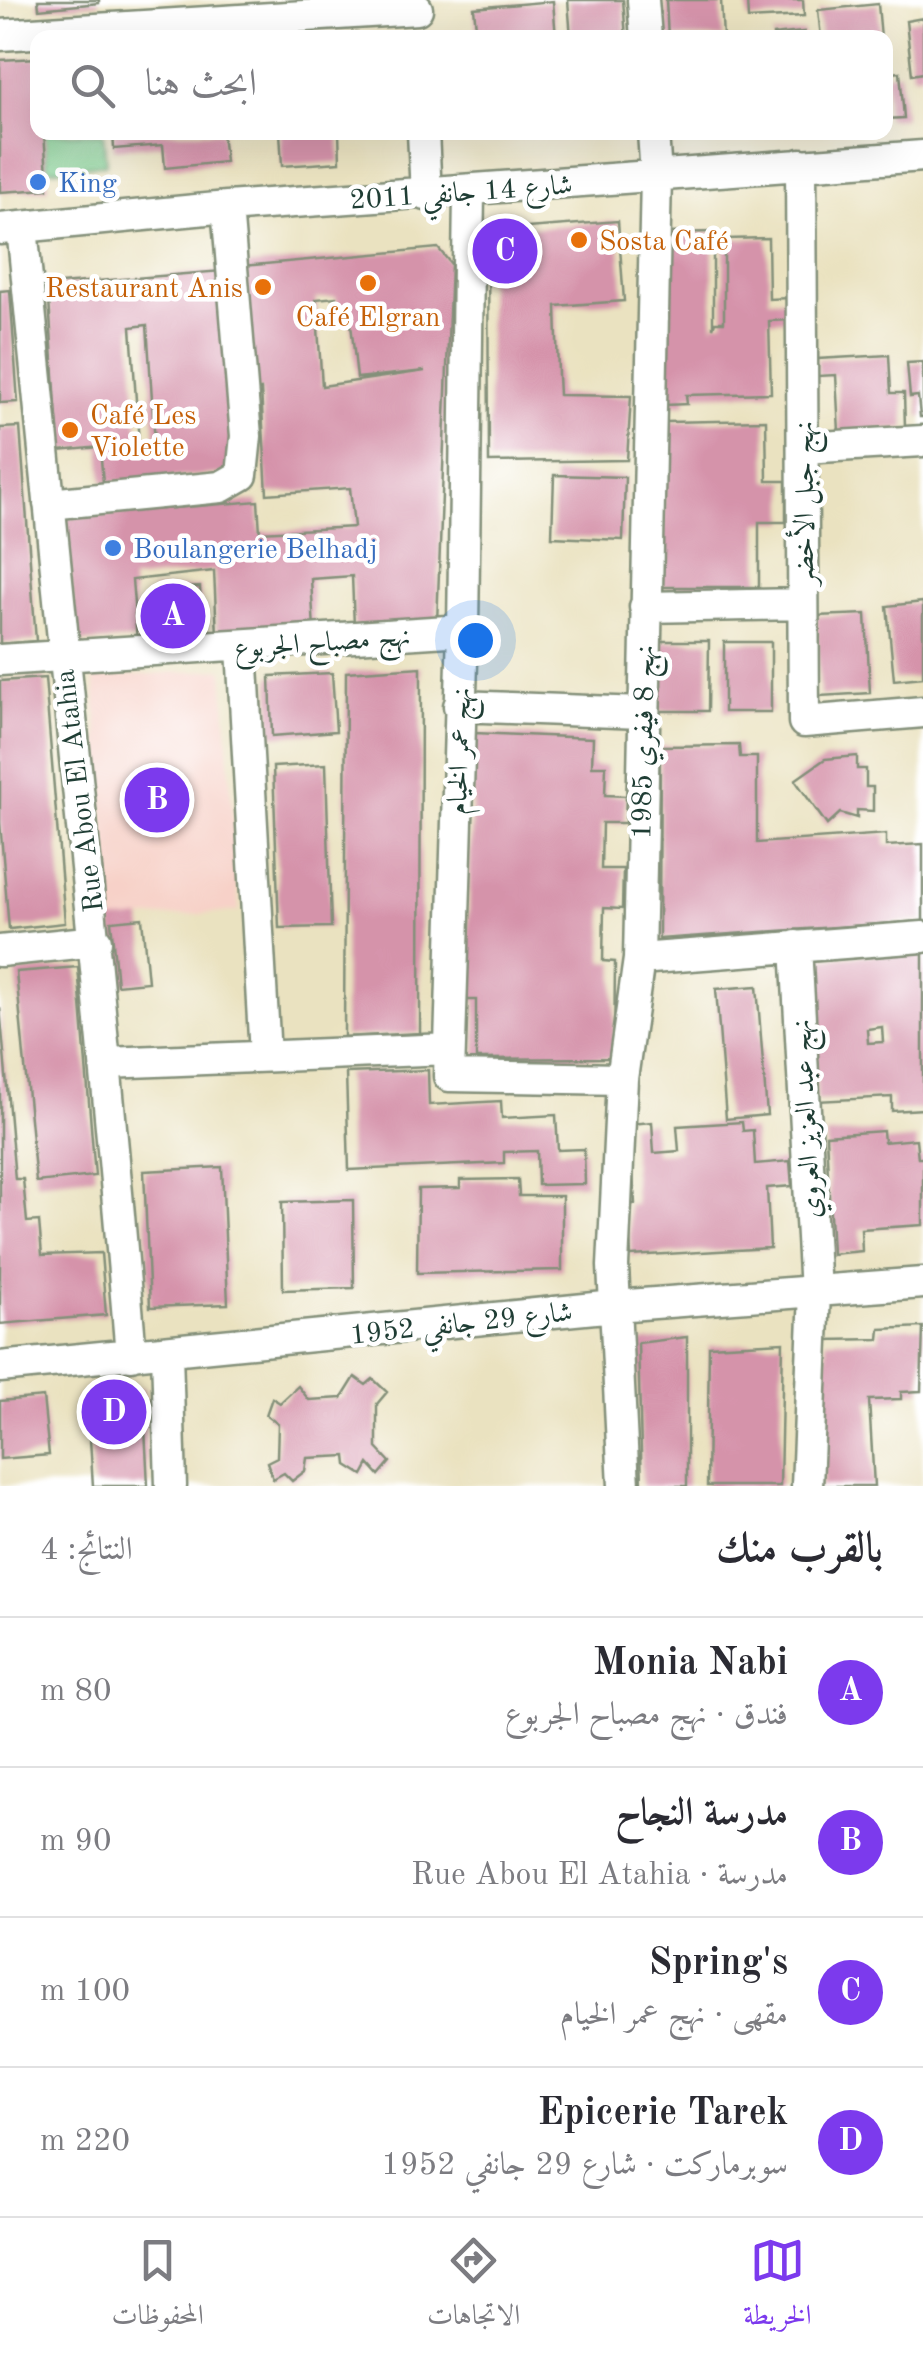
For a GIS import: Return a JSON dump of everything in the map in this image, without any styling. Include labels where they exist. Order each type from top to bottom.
[{"type":"street","points":[[643,0],[645,30]]},
{"type":"street","points":[[110,30],[417,16]]},
{"type":"street","points":[[0,35],[30,34]]},
{"type":"street","points":[[423,140],[426,195]]},
{"type":"street","name":"نهج 8 فيفري 1985","points":[[624,1486],[615,1306],[622,1079],[639,959],[656,176],[654,140]]},
{"type":"street","name":"شارع 14 جانفي 2011","points":[[11,228],[923,156]]},
{"type":"street","name":"نهج جبل الأخضر","points":[[801,164],[804,722],[923,712]]},
{"type":"street","name":"نهج عمر الخيام","points":[[448,1049],[464,630],[468,192]]},
{"type":"street","points":[[49,504],[221,487],[242,475],[246,436],[228,208]]},
{"type":"street","name":"Rue Abou El Atahia","points":[[11,228],[49,504],[62,656],[96,941],[132,1356]]},
{"type":"street","points":[[803,448],[923,441]]},
{"type":"street","points":[[645,607],[802,604]]},
{"type":"street","name":"نهج مصباح الجربوع","points":[[0,660],[242,648],[464,630]]},
{"type":"street","points":[[242,648],[265,1056]]},
{"type":"street","points":[[459,706],[642,713]]},
{"type":"street","points":[[639,959],[923,937]]},
{"type":"street","points":[[0,951],[96,941]]},
{"type":"street","name":"نهج عبد العزيز العروي","points":[[796,946],[815,1292],[807,1486]]},
{"type":"street","points":[[107,1063],[448,1049],[449,1076],[622,1079]]},
{"type":"street","name":"شارع 29 جانفي 1952","points":[[0,1366],[615,1306],[923,1283]]},
{"type":"street","points":[[167,1352],[172,1486]]},
{"type":"shaded area","points":[[223,669],[239,911],[111,921],[94,678]]},
{"type":"green space","points":[[45,140],[104,140],[106,164],[47,170]]},
{"type":"building","points":[[38,0],[99,0],[99,3],[39,9]]},
{"type":"building","points":[[568,0],[623,0],[625,30],[570,30]]},
{"type":"building","points":[[666,0],[721,0],[723,30],[668,30]]},
{"type":"building","points":[[747,0],[803,0],[804,16],[748,19]]},
{"type":"building","points":[[553,1],[555,30],[476,30],[474,8]]},
{"type":"building","points":[[878,4],[880,30],[820,30],[818,10]]},
{"type":"building","points":[[923,18],[923,73],[912,75],[906,21]]},
{"type":"building","points":[[30,58],[30,140],[45,140],[48,189],[0,192],[0,60]]},
{"type":"building","points":[[900,72],[904,118],[893,119],[893,73]]},
{"type":"building","points":[[113,140],[223,140],[225,162],[165,168],[163,145],[114,149]]},
{"type":"building","points":[[280,140],[339,140],[340,162],[282,166]]},
{"type":"building","points":[[618,221],[624,301],[556,306],[558,375],[559,395],[631,396],[627,460],[489,462],[488,231]]},
{"type":"building","points":[[713,232],[713,328],[715,322],[724,322],[724,239],[768,238],[769,299],[789,298],[790,320],[769,321],[771,393],[686,395],[687,404],[665,405],[665,233]]},
{"type":"building","points":[[438,248],[451,264],[437,623],[354,627],[352,576],[311,579],[314,630],[217,635],[214,571],[132,580],[137,640],[76,643],[66,517],[258,501],[260,532],[354,527],[350,488],[267,494],[261,390],[252,391],[243,266]],"holes":[[[336,297],[337,316],[350,315],[357,378],[425,371],[322,386],[316,299]]]},
{"type":"building","points":[[222,271],[238,473],[103,483],[100,447],[59,451],[48,285]],"holes":[[[147,325],[155,443],[139,444],[131,327]]]},
{"type":"building","points":[[10,290],[18,402],[0,403],[0,291]]},
{"type":"building","points":[[889,355],[891,393],[904,393],[905,428],[839,432],[836,375],[818,376],[817,359]]},
{"type":"building","points":[[923,362],[920,417],[918,396],[910,397],[907,363]]},
{"type":"building","points":[[766,420],[767,481],[786,481],[786,522],[759,522],[759,587],[661,587],[666,422]]},
{"type":"building","points":[[20,427],[36,641],[0,644],[0,428]]},
{"type":"building","points":[[554,475],[625,477],[623,540],[552,537]]},
{"type":"building","points":[[200,587],[202,636],[156,638],[152,590]]},
{"type":"building","points":[[923,602],[923,677],[894,680],[887,606]]},
{"type":"building","points":[[866,614],[870,693],[820,696],[816,616]]},
{"type":"building","points":[[660,641],[709,641],[708,711],[659,711]]},
{"type":"building","points":[[724,642],[771,642],[771,712],[724,712]]},
{"type":"building","points":[[421,667],[420,1033],[344,1037],[346,672]]},
{"type":"building","points":[[332,673],[336,731],[272,736],[270,676]]},
{"type":"building","points":[[45,678],[65,923],[9,929],[0,822],[0,681]]},
{"type":"building","points":[[474,733],[593,738],[592,766],[606,766],[605,795],[626,796],[625,823],[602,823],[601,869],[623,869],[622,909],[604,908],[603,961],[615,962],[614,1058],[476,1059],[476,1000],[466,1000]]},
{"type":"building","points":[[739,745],[740,757],[757,757],[757,843],[886,834],[886,846],[923,844],[923,921],[659,939],[660,746]]},
{"type":"building","points":[[857,756],[857,769],[866,769],[866,787],[873,787],[873,811],[857,810],[857,818],[840,813],[827,825],[795,780],[825,759]]},
{"type":"building","points":[[326,764],[331,927],[279,928],[273,767]]},
{"type":"building","points":[[142,918],[148,982],[117,985],[111,921]]},
{"type":"building","points":[[923,951],[923,1109],[892,1111],[892,1097],[817,1101],[809,959]],"holes":[[[882,1027],[883,1042],[868,1043],[867,1029]]]},
{"type":"building","points":[[78,967],[95,1176],[36,1182],[16,972]]},
{"type":"building","points":[[757,986],[767,1115],[726,1119],[716,989]]},
{"type":"building","points":[[0,1007],[15,1179],[23,1179],[27,1222],[39,1221],[42,1255],[101,1253],[106,1315],[0,1324]]},
{"type":"building","points":[[428,1070],[429,1105],[501,1101],[502,1118],[556,1115],[558,1150],[584,1149],[585,1184],[538,1185],[537,1151],[504,1152],[504,1163],[349,1170],[346,1073]]},
{"type":"building","points":[[652,1122],[654,1153],[679,1151],[677,1126],[742,1122],[743,1131],[753,1130],[755,1164],[790,1161],[792,1186],[767,1188],[770,1248],[631,1256],[628,1204],[635,1204],[630,1124]]},
{"type":"building","points":[[883,1131],[884,1142],[916,1139],[918,1158],[923,1158],[923,1225],[861,1229],[862,1251],[832,1254],[826,1135]]},
{"type":"building","points":[[222,1167],[228,1304],[150,1307],[144,1171]]},
{"type":"building","points":[[518,1179],[519,1196],[562,1196],[562,1270],[417,1273],[418,1189],[460,1188],[460,1180]]},
{"type":"building","points":[[353,1200],[354,1288],[283,1290],[282,1202]]},
{"type":"building","points":[[923,1327],[921,1391],[901,1392],[901,1399],[869,1400],[874,1486],[817,1486],[823,1482],[821,1402],[826,1402],[826,1340],[879,1339],[880,1329]]},
{"type":"building","points":[[687,1337],[687,1486],[642,1486],[638,1343]]},
{"type":"building","points":[[783,1342],[780,1486],[707,1486],[709,1346]]},
{"type":"building","points":[[355,1377],[366,1385],[373,1379],[387,1392],[377,1404],[377,1448],[390,1462],[379,1475],[369,1464],[363,1475],[347,1465],[346,1456],[307,1458],[305,1471],[292,1481],[284,1473],[273,1479],[267,1462],[277,1457],[278,1424],[266,1415],[272,1398],[280,1403],[298,1386],[309,1400],[342,1398]]},
{"type":"building","points":[[143,1389],[148,1486],[93,1486],[87,1393]]},
{"type":"building","points":[[43,1397],[49,1455],[0,1459],[0,1401]]},
{"type":"place","name":"King","points":[[38,182]]},
{"type":"place","name":"Sosta Café","points":[[579,240]]},
{"type":"place","name":"Spring's","points":[[505,251]]},
{"type":"place","name":"Café Elgran","points":[[368,283]]},
{"type":"place","name":"Restaurant Anis","points":[[263,287]]},
{"type":"place","name":"Café Les Violette","points":[[70,430]]},
{"type":"place","name":"Boulangerie Belhadj","points":[[113,548]]},
{"type":"place","name":"Monia Nabi","points":[[173,616]]},
{"type":"place","name":"مدرسة النجاح","points":[[157,800]]},
{"type":"place","name":"Epicerie Tarek","points":[[114,1412]]}]
